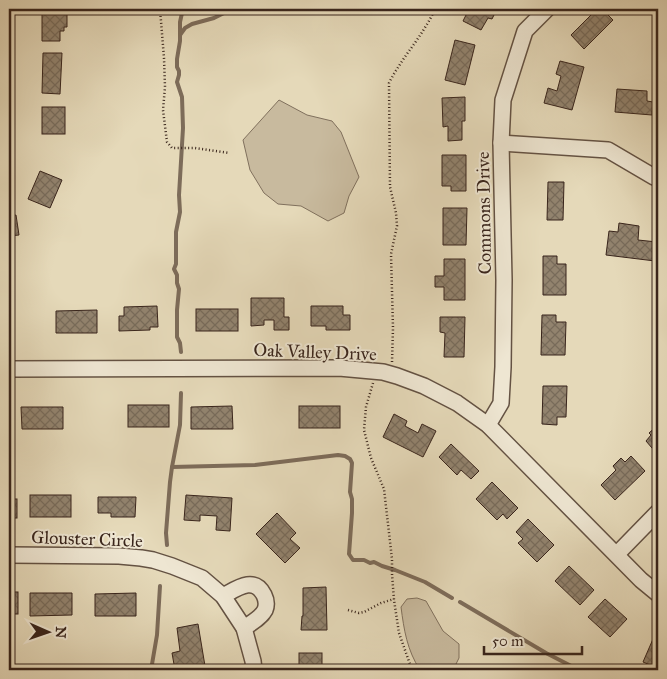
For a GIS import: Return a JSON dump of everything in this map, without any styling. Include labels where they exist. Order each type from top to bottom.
[{"type":"street","name":"Commons Drive","points":[[488,425],[501,403],[504,280],[501,143],[503,100],[524,31],[546,9]]},
{"type":"street","points":[[501,143],[608,150],[654,177]]},
{"type":"street","name":"Oak Valley Drive","points":[[9,369],[339,368],[383,372],[397,376],[424,386],[457,403],[488,425],[641,580],[658,594]]},
{"type":"street","points":[[616,554],[658,512]]},
{"type":"street","name":"Glouster Circle","points":[[9,555],[119,556],[153,560],[202,578],[223,596],[244,628],[254,670]]},
{"type":"street","points":[[223,596],[248,584],[257,587],[265,597],[265,611],[244,628]]},
{"type":"path","points":[[160,9],[165,87],[163,110],[167,142],[172,148],[195,148],[229,153]]},
{"type":"path","points":[[412,670],[399,633],[384,489],[371,458],[364,430],[370,388],[375,379],[392,366],[391,254],[397,226],[390,187],[389,83],[395,71],[422,33],[435,9]]},
{"type":"path","points":[[348,610],[359,613],[364,612],[394,599]]},
{"type":"shaded area","points":[[279,100],[307,115],[332,121],[341,132],[359,177],[349,196],[344,213],[328,221],[301,206],[278,204],[264,193],[250,170],[243,140]]},
{"type":"shaded area","points":[[417,598],[426,601],[443,631],[459,644],[459,658],[453,670],[420,670],[412,655],[403,624],[401,607],[407,599]]},
{"type":"building","points":[[42,9],[62,9],[62,11],[67,11],[67,27],[64,27],[64,31],[60,31],[60,41],[42,41]]},
{"type":"building","points":[[469,9],[497,9],[492,19],[488,18],[481,30],[463,21]]},
{"type":"building","points":[[597,9],[602,9],[613,20],[584,49],[571,35]]},
{"type":"building","points":[[455,40],[475,45],[465,85],[445,80]]},
{"type":"building","points":[[43,53],[62,53],[60,94],[42,93]]},
{"type":"building","points":[[560,61],[584,67],[572,110],[544,103],[548,88],[557,91],[561,76],[556,74]]},
{"type":"building","points":[[617,89],[647,91],[647,101],[653,102],[652,115],[615,112]]},
{"type":"building","points":[[465,97],[465,121],[462,121],[462,140],[448,141],[448,126],[443,127],[442,98]]},
{"type":"building","points":[[42,107],[65,107],[65,134],[42,134]]},
{"type":"building","points":[[442,155],[466,155],[466,191],[451,191],[451,186],[442,186]]},
{"type":"building","points":[[40,171],[62,180],[50,208],[28,199]]},
{"type":"building","points":[[548,182],[564,182],[563,220],[547,220]]},
{"type":"building","points":[[443,208],[467,208],[466,245],[443,245]]},
{"type":"building","points":[[16,215],[19,235],[9,236],[9,216]]},
{"type":"building","points":[[619,223],[639,226],[638,240],[657,242],[655,261],[606,255],[609,231],[618,232]]},
{"type":"building","points":[[543,256],[557,256],[557,264],[566,264],[566,295],[543,295]]},
{"type":"building","points":[[444,259],[465,259],[465,300],[444,300],[444,287],[435,287],[435,276],[444,276]]},
{"type":"building","points":[[251,298],[284,298],[284,317],[289,317],[289,330],[274,330],[274,320],[264,320],[264,325],[251,326]]},
{"type":"building","points":[[157,306],[158,327],[150,327],[150,330],[119,331],[119,316],[124,316],[124,307]]},
{"type":"building","points":[[311,306],[343,306],[343,315],[350,315],[350,330],[326,330],[326,326],[311,326]]},
{"type":"building","points":[[196,309],[238,309],[238,331],[196,331]]},
{"type":"building","points":[[97,310],[97,333],[56,333],[56,311]]},
{"type":"building","points":[[542,315],[556,315],[556,322],[566,322],[565,355],[541,355]]},
{"type":"building","points":[[440,317],[465,317],[464,357],[444,357],[445,333],[440,332]]},
{"type":"building","points":[[543,386],[567,386],[566,417],[557,417],[557,425],[542,424]]},
{"type":"building","points":[[128,405],[169,405],[169,427],[128,427]]},
{"type":"building","points":[[232,406],[233,429],[191,429],[191,407]]},
{"type":"building","points":[[299,406],[340,406],[340,428],[299,428]]},
{"type":"building","points":[[21,407],[63,407],[63,429],[22,429]]},
{"type":"building","points":[[394,414],[407,421],[405,426],[418,433],[422,424],[436,431],[423,457],[383,437]]},
{"type":"building","points":[[658,425],[658,455],[646,441],[651,435],[649,433]]},
{"type":"building","points":[[451,444],[479,471],[471,479],[461,470],[457,475],[439,457]]},
{"type":"building","points":[[631,456],[645,471],[615,500],[601,485],[616,470],[613,466],[621,458],[625,462]]},
{"type":"building","points":[[492,482],[518,508],[507,519],[503,514],[497,520],[476,499]]},
{"type":"building","points":[[30,495],[71,495],[71,517],[30,517]]},
{"type":"building","points":[[186,495],[232,498],[230,531],[216,530],[217,516],[200,515],[200,521],[184,520]]},
{"type":"building","points":[[98,497],[136,497],[135,517],[111,517],[111,513],[98,513]]},
{"type":"building","points":[[9,499],[17,499],[17,518],[9,518]]},
{"type":"building","points":[[277,513],[296,533],[290,539],[300,548],[285,563],[256,534]]},
{"type":"building","points":[[528,519],[554,545],[537,562],[518,543],[523,539],[516,532]]},
{"type":"building","points":[[569,566],[594,590],[580,605],[555,581]]},
{"type":"building","points":[[326,587],[327,630],[301,630],[303,588]]},
{"type":"building","points":[[9,592],[18,592],[18,614],[9,614]]},
{"type":"building","points":[[30,593],[72,593],[72,615],[30,616]]},
{"type":"building","points":[[136,593],[136,616],[95,616],[95,594]]},
{"type":"building","points":[[605,599],[627,619],[610,637],[588,617]]},
{"type":"building","points":[[198,624],[205,666],[175,670],[172,653],[180,651],[177,628]]},
{"type":"building","points":[[653,639],[658,642],[658,670],[653,670],[655,667],[643,662]]},
{"type":"building","points":[[299,653],[322,653],[322,670],[299,670]]},
{"type":"waterway","points":[[181,9],[180,41],[177,59],[179,75],[177,82],[182,97],[183,128],[179,195],[180,212],[176,232],[176,264],[174,269],[179,289],[177,337],[181,352]]},
{"type":"waterway","points":[[180,35],[185,28],[192,24],[214,18],[232,9]]},
{"type":"waterway","points":[[167,545],[166,533],[170,482],[180,425],[181,393]]},
{"type":"waterway","points":[[172,467],[255,465],[338,455],[345,456],[352,463],[350,492],[352,513],[349,554],[353,560],[374,562],[395,570],[425,582],[452,598]]},
{"type":"waterway","points":[[151,670],[157,635],[160,586]]},
{"type":"waterway","points":[[460,602],[546,653],[579,670]]}]
